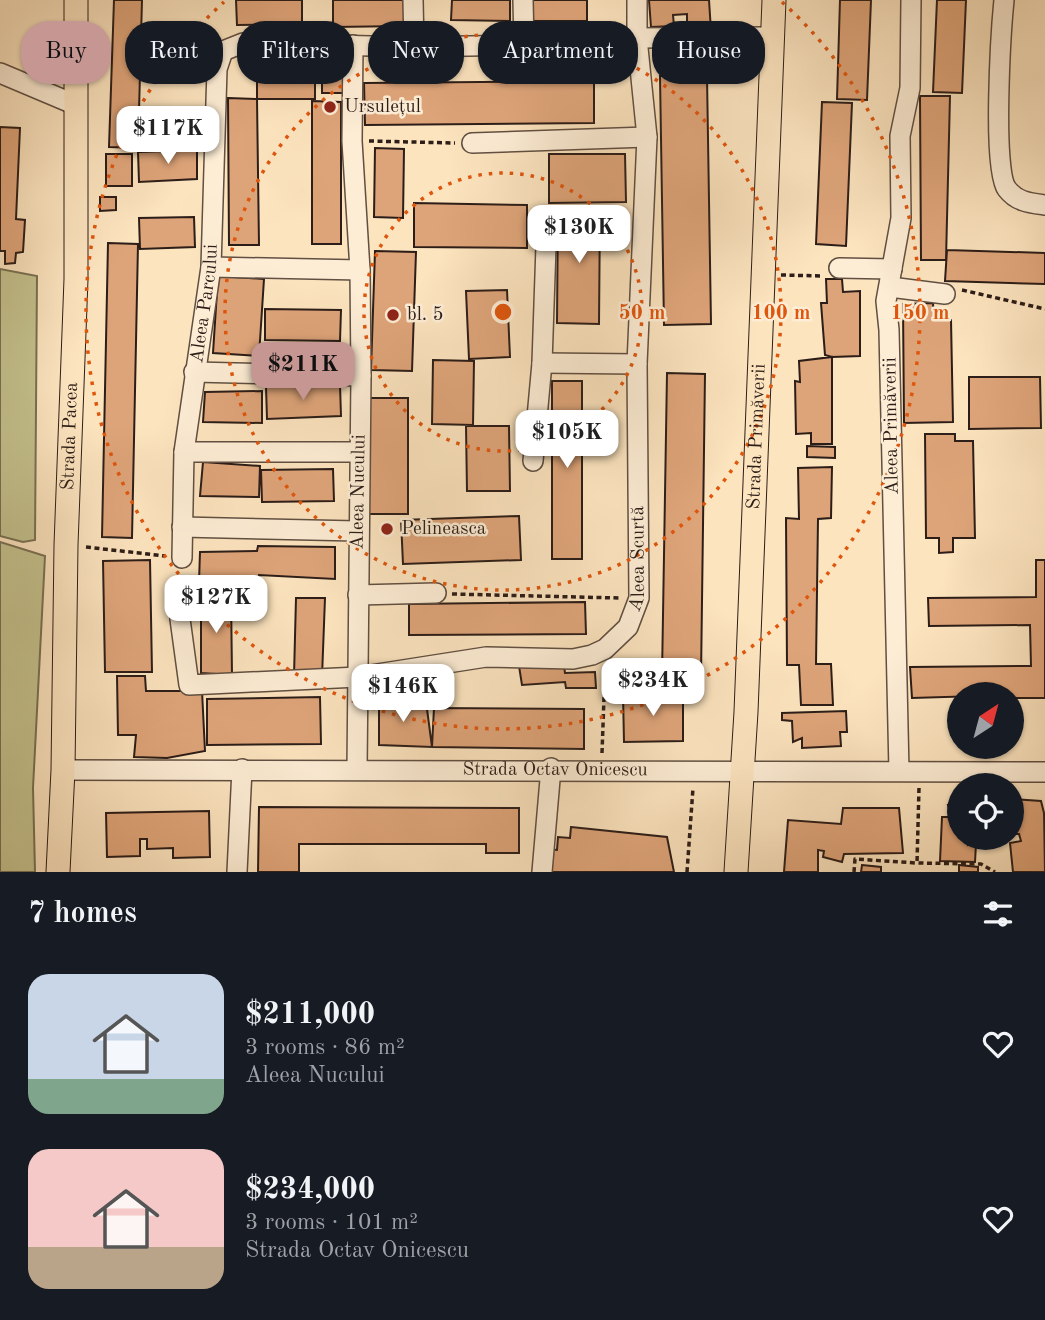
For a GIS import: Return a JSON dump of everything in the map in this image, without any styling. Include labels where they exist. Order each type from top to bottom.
[{"type":"main road","name":"Strada Pacea","points":[[58,872],[76,279],[76,0]]},
{"type":"main road","name":"Strada Primăverii","points":[[736,872],[743,771],[774,0]]},
{"type":"street","points":[[412,0],[413,21]]},
{"type":"street","points":[[523,0],[523,21]]},
{"type":"street","name":"Aleea Scurtă","points":[[637,0],[637,21]]},
{"type":"street","name":"Aleea Primăverii","points":[[909,771],[890,331],[886,301],[901,218],[900,136],[910,88],[911,0]]},
{"type":"street","points":[[1004,0],[999,156],[1005,187],[1022,202],[1045,205]]},
{"type":"street","points":[[638,38],[771,37]]},
{"type":"street","name":"Aleea Parcului","points":[[181,558],[184,452],[211,267],[217,69],[223,51],[237,45]]},
{"type":"street","name":"Aleea Scurtă","points":[[180,619],[189,685],[358,677],[486,657],[572,659],[605,649],[628,627],[639,598],[637,364],[647,137],[638,48]]},
{"type":"street","points":[[0,73],[76,105]]},
{"type":"street","name":"Aleea Nucului","points":[[353,84],[352,141],[360,270],[361,376],[357,531],[357,770]]},
{"type":"street","points":[[472,143],[647,137]]},
{"type":"street","points":[[533,461],[542,363],[547,217]]},
{"type":"street","points":[[211,267],[360,270]]},
{"type":"street","points":[[839,268],[953,292]]},
{"type":"street","points":[[542,363],[637,364]]},
{"type":"street","points":[[194,372],[361,376]]},
{"type":"street","points":[[184,452],[359,452]]},
{"type":"street","points":[[181,527],[357,531]]},
{"type":"street","points":[[358,595],[436,593]]},
{"type":"street","points":[[542,872],[551,768]]},
{"type":"street","name":"Strada Octav Onicescu","points":[[63,771],[551,768],[694,772],[1045,772]]},
{"type":"street","points":[[237,872],[242,769]]},
{"type":"path","points":[[352,141],[472,143]]},
{"type":"path","points":[[953,292],[1045,309]]},
{"type":"path","points":[[66,545],[181,558]]},
{"type":"path","points":[[436,593],[639,598]]},
{"type":"path","points":[[601,769],[605,649]]},
{"type":"path","points":[[909,771],[917,863]]},
{"type":"path","points":[[687,872],[694,772]]},
{"type":"path","points":[[854,872],[855,859],[981,864],[995,872]]},
{"type":"shaded area","points":[[0,269],[37,276],[35,540],[23,542],[0,536]]},
{"type":"shaded area","points":[[0,542],[45,556],[33,788],[35,872],[0,872]]},
{"type":"building","points":[[114,0],[142,0],[141,21],[125,21],[125,84],[140,84],[138,148],[109,147]]},
{"type":"building","points":[[236,0],[302,0],[302,21],[237,21],[237,25]]},
{"type":"building","points":[[333,0],[404,0],[404,21],[368,21],[368,27],[354,27],[354,21],[333,21]]},
{"type":"building","points":[[452,0],[510,0],[510,21],[451,20]]},
{"type":"building","points":[[527,0],[587,0],[587,21],[527,21]]},
{"type":"building","points":[[649,0],[709,0],[710,21],[687,21],[687,14],[673,15],[674,21],[652,21],[651,27]]},
{"type":"building","points":[[840,0],[871,0],[867,100],[837,99]]},
{"type":"building","points":[[937,0],[966,0],[962,93],[933,92]]},
{"type":"building","points":[[364,83],[594,84],[594,123],[365,125]]},
{"type":"building","points":[[257,84],[315,84],[315,99],[257,99]]},
{"type":"building","points":[[322,84],[345,84],[345,93],[322,93]]},
{"type":"building","points":[[660,84],[707,84],[711,324],[664,325]]},
{"type":"building","points":[[920,96],[950,96],[946,260],[921,260]]},
{"type":"building","points":[[228,98],[257,99],[259,245],[229,245]]},
{"type":"building","points":[[312,101],[341,102],[341,244],[312,244]]},
{"type":"building","points":[[822,102],[852,103],[846,246],[816,244]]},
{"type":"building","points":[[0,127],[20,128],[16,219],[25,220],[23,252],[16,253],[15,263],[5,264],[5,251],[0,251]]},
{"type":"building","points":[[375,148],[404,149],[403,218],[374,217]]},
{"type":"building","points":[[197,150],[197,179],[139,182],[138,152]]},
{"type":"building","points":[[106,154],[132,154],[132,186],[106,186]]},
{"type":"building","points":[[549,154],[625,154],[626,202],[549,203]]},
{"type":"building","points":[[100,197],[116,197],[116,210],[100,211]]},
{"type":"building","points":[[414,203],[527,205],[527,248],[414,247]]},
{"type":"building","points":[[558,207],[600,207],[599,324],[557,323]]},
{"type":"building","points":[[194,217],[195,247],[140,249],[139,218]]},
{"type":"building","points":[[108,243],[138,244],[132,538],[102,537]]},
{"type":"building","points":[[947,250],[1045,253],[1045,284],[945,281]]},
{"type":"building","name":"bl. 5","points":[[375,251],[416,252],[412,371],[371,370]]},
{"type":"building","points":[[218,276],[264,279],[259,356],[213,353]]},
{"type":"building","points":[[826,279],[842,279],[843,292],[860,291],[860,356],[825,355],[821,303],[827,303]]},
{"type":"building","points":[[507,290],[510,357],[469,359],[466,291]]},
{"type":"building","points":[[933,303],[934,320],[951,320],[953,422],[904,423],[903,304]]},
{"type":"building","points":[[265,309],[341,310],[340,341],[265,340]]},
{"type":"building","points":[[832,357],[832,444],[811,444],[811,433],[796,434],[795,381],[800,382],[799,361]]},
{"type":"building","points":[[433,360],[474,361],[473,425],[432,424]]},
{"type":"building","points":[[667,373],[705,374],[701,677],[662,676]]},
{"type":"building","points":[[969,377],[1040,377],[1041,428],[969,429]]},
{"type":"building","points":[[552,381],[582,381],[582,559],[552,559]]},
{"type":"building","points":[[340,385],[341,416],[267,419],[266,387]]},
{"type":"building","points":[[262,391],[262,423],[203,422],[205,392]]},
{"type":"building","points":[[367,398],[408,398],[408,514],[367,514]]},
{"type":"building","points":[[466,426],[509,426],[510,491],[467,491]]},
{"type":"building","points":[[925,434],[955,434],[955,441],[973,441],[975,538],[953,538],[953,552],[939,553],[939,538],[926,538]]},
{"type":"building","points":[[807,446],[835,447],[835,458],[807,457]]},
{"type":"building","points":[[203,462],[260,466],[259,497],[200,496]]},
{"type":"building","points":[[832,467],[831,518],[818,519],[816,664],[831,664],[833,705],[801,705],[799,665],[787,665],[786,518],[799,519],[798,468]]},
{"type":"building","points":[[333,469],[334,501],[262,502],[261,470]]},
{"type":"building","points":[[519,516],[521,560],[403,564],[401,520]]},
{"type":"building","points":[[258,546],[335,547],[335,579],[259,575],[257,587],[199,582],[200,552],[257,551]]},
{"type":"building","points":[[150,560],[152,672],[105,672],[103,561]]},
{"type":"building","points":[[1036,560],[1045,560],[1045,698],[1024,698],[1024,682],[947,682],[947,697],[912,698],[910,667],[1031,666],[1030,625],[929,626],[928,598],[1036,597]]},
{"type":"building","points":[[231,596],[232,675],[201,673],[201,597]]},
{"type":"building","points":[[296,598],[325,598],[322,677],[294,676]]},
{"type":"building","points":[[585,602],[586,634],[409,635],[409,604]]},
{"type":"building","points":[[519,666],[564,666],[565,673],[595,672],[596,688],[566,688],[565,682],[522,685]]},
{"type":"building","points":[[117,676],[145,676],[146,691],[202,691],[205,751],[167,758],[134,757],[136,735],[118,735]]},
{"type":"building","points":[[623,694],[683,694],[683,741],[624,742]]},
{"type":"building","points":[[320,697],[321,744],[207,745],[207,699]]},
{"type":"building","points":[[379,699],[417,700],[414,708],[427,709],[432,747],[379,745]]},
{"type":"building","points":[[434,708],[584,709],[584,749],[432,747]]},
{"type":"building","points":[[846,711],[847,732],[840,732],[841,746],[802,748],[802,738],[793,742],[792,721],[782,720],[782,713]]},
{"type":"building","points":[[1024,800],[1041,801],[1044,813],[1045,872],[1013,872],[1011,850],[1024,850]]},
{"type":"building","points":[[259,807],[519,808],[519,853],[486,853],[486,844],[299,844],[299,872],[258,872]]},
{"type":"building","points":[[843,808],[899,808],[903,853],[844,854],[842,862],[823,857],[824,851],[818,850],[818,872],[784,872],[788,820],[841,824]]},
{"type":"building","points":[[209,811],[210,857],[173,858],[173,848],[147,849],[147,839],[140,839],[140,856],[107,857],[106,813]]},
{"type":"building","points":[[942,817],[947,817],[947,850],[976,850],[975,862],[940,861]]},
{"type":"building","points":[[571,827],[667,837],[674,872],[547,872],[549,849],[557,850],[558,837],[570,838]]},
{"type":"building","points":[[862,865],[881,867],[881,872],[861,872]]},
{"type":"building","points":[[959,865],[978,867],[978,872],[959,872]]},
{"type":"place","name":"Ursulețul","points":[[330,107]]},
{"type":"place","name":"bl. 5","points":[[393,315]]},
{"type":"place","name":"Pelineasca","points":[[387,529]]}]
